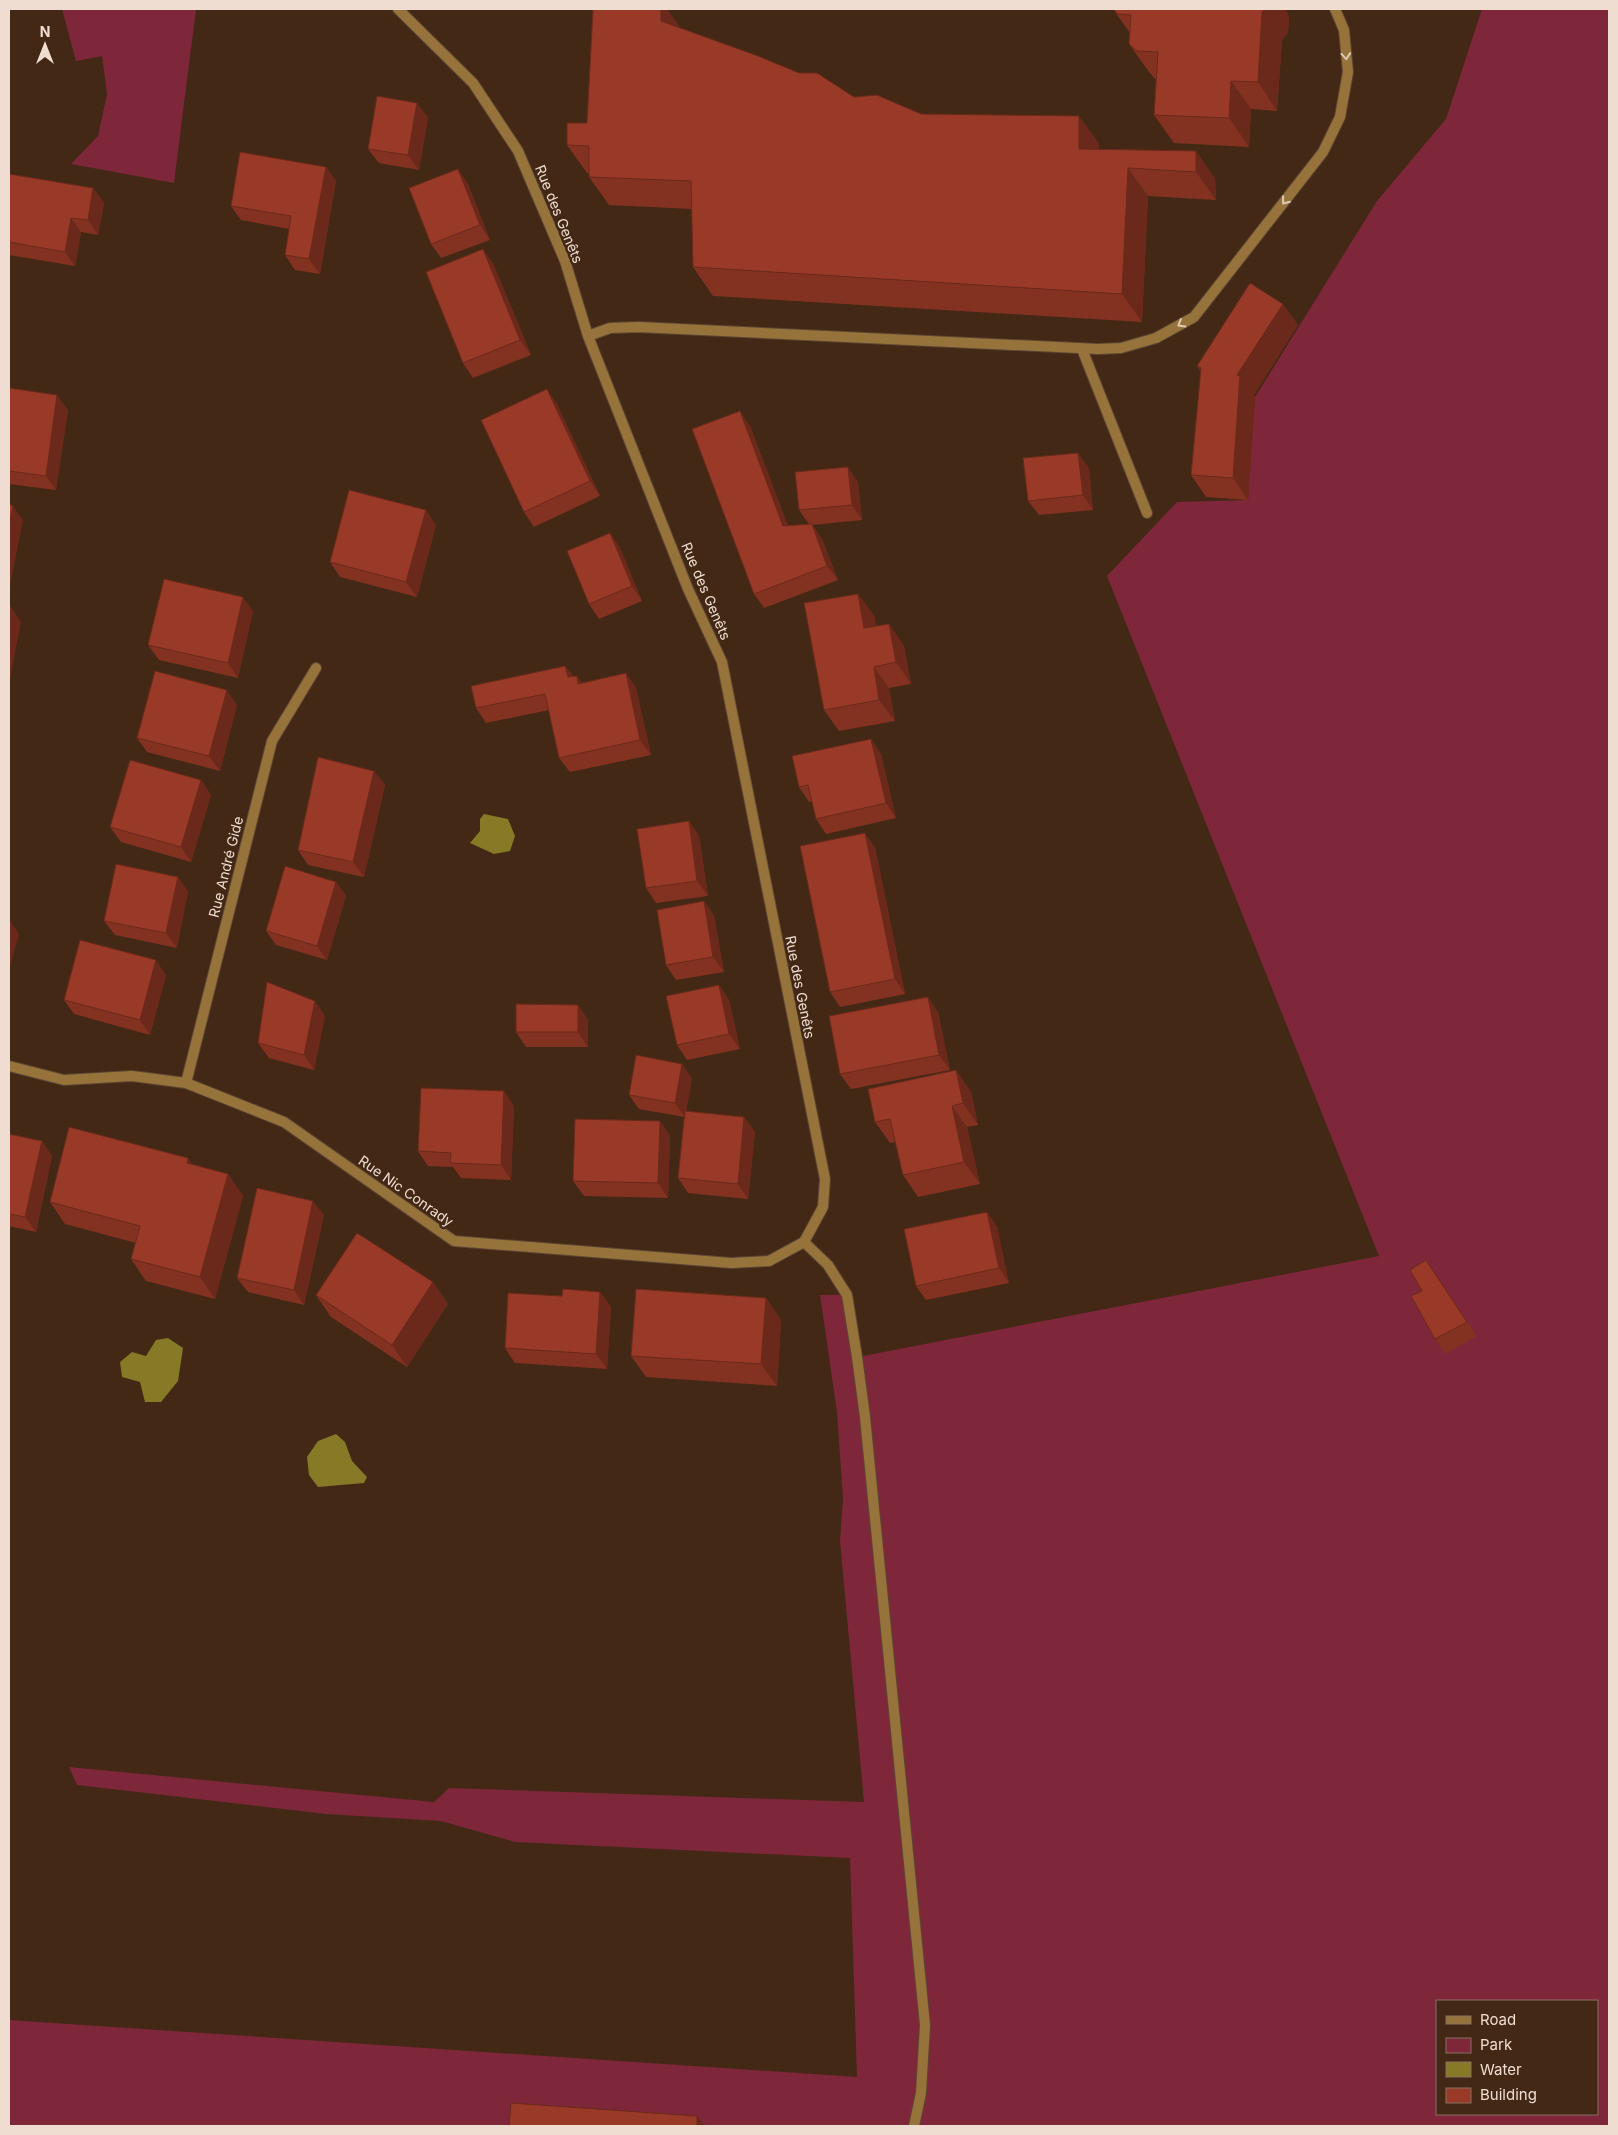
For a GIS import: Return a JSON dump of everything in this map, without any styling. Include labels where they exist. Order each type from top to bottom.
[{"type":"street","name":"Rue des Genêts","points":[[398,9],[473,83],[518,151],[565,261],[588,336],[688,589],[722,662],[825,1179],[823,1207],[804,1242]]},
{"type":"street","points":[[588,336],[610,328],[638,327],[1082,349],[1121,348],[1156,338],[1194,317],[1323,152],[1340,118],[1348,72],[1344,30],[1335,9]]},
{"type":"street","points":[[1082,349],[1147,513]]},
{"type":"street","name":"Rue André Gide","points":[[186,1083],[272,741],[316,668]]},
{"type":"street","name":"Rue Nic Conrady","points":[[9,1066],[64,1080],[132,1076],[186,1083],[284,1122],[454,1242],[731,1263],[769,1261],[804,1242]]},
{"type":"street","points":[[804,1242],[828,1265],[846,1296],[858,1357],[925,2025],[921,2093],[914,2126]]},
{"type":"green space","points":[[62,9],[196,9],[174,183],[71,164],[98,136],[107,94],[102,56],[76,61]]},
{"type":"green space","points":[[1482,9],[1609,9],[1609,2126],[9,2126],[9,2020],[857,2077],[850,1858],[515,1842],[441,1821],[326,1814],[77,1785],[69,1767],[434,1802],[449,1788],[864,1802],[840,1541],[843,1498],[837,1412],[820,1295],[847,1295],[858,1357],[1379,1256],[1107,576],[1177,502],[1248,500],[1255,397],[1377,201],[1446,119]]},
{"type":"water","points":[[484,814],[508,819],[515,836],[510,851],[494,854],[470,843],[480,831],[480,819]]},
{"type":"water","points":[[168,1338],[183,1348],[178,1381],[161,1402],[145,1402],[140,1382],[122,1377],[120,1362],[132,1352],[146,1356],[156,1340]]},
{"type":"water","points":[[336,1434],[345,1442],[352,1461],[367,1477],[364,1483],[318,1487],[309,1475],[307,1457],[318,1441]]},
{"type":"building","points":[[593,9],[661,9],[661,21],[799,73],[817,73],[854,97],[877,95],[921,114],[1079,116],[1079,149],[1196,151],[1196,172],[1128,168],[1122,294],[693,267],[691,181],[589,177],[589,146],[567,145],[567,123],[587,123]]},
{"type":"building","points":[[1113,9],[1265,9],[1262,12],[1258,82],[1231,81],[1229,118],[1154,115],[1158,52],[1137,51],[1129,44],[1131,15],[1118,14]]},
{"type":"building","points":[[377,96],[417,103],[408,155],[368,149]]},
{"type":"building","points":[[240,152],[326,167],[309,259],[285,255],[291,216],[231,206]]},
{"type":"building","points":[[458,169],[480,225],[431,244],[409,188]]},
{"type":"building","points":[[9,174],[93,188],[88,220],[71,218],[65,252],[9,242]]},
{"type":"building","points":[[483,249],[520,340],[463,363],[426,272]]},
{"type":"building","points":[[1250,283],[1283,304],[1237,375],[1240,376],[1233,478],[1191,475],[1201,368],[1197,366]]},
{"type":"building","points":[[9,388],[57,395],[46,476],[9,471]]},
{"type":"building","points":[[547,389],[590,481],[524,512],[481,420]]},
{"type":"building","points":[[740,411],[783,526],[812,524],[827,566],[754,594],[692,429]]},
{"type":"building","points":[[1078,453],[1083,495],[1028,501],[1023,458]]},
{"type":"building","points":[[848,467],[852,505],[799,510],[795,472]]},
{"type":"building","points":[[349,490],[426,510],[406,582],[330,562]]},
{"type":"building","points":[[9,504],[13,506],[9,526]]},
{"type":"building","points":[[610,533],[632,586],[589,604],[567,551]]},
{"type":"building","points":[[164,579],[243,597],[228,663],[148,645]]},
{"type":"building","points":[[858,594],[864,628],[889,624],[896,662],[874,667],[879,700],[824,710],[804,603]]},
{"type":"building","points":[[565,666],[568,677],[577,676],[578,684],[626,673],[640,740],[559,758],[545,694],[476,708],[471,686]]},
{"type":"building","points":[[155,671],[227,690],[209,756],[137,738]]},
{"type":"building","points":[[871,739],[886,803],[816,819],[808,785],[799,787],[792,756]]},
{"type":"building","points":[[318,757],[374,771],[353,862],[298,850]]},
{"type":"building","points":[[130,760],[201,780],[181,847],[110,827]]},
{"type":"building","points":[[689,821],[697,881],[646,888],[637,829]]},
{"type":"building","points":[[865,833],[895,979],[830,992],[800,846]]},
{"type":"building","points":[[116,864],[178,877],[166,933],[104,921]]},
{"type":"building","points":[[285,866],[336,882],[317,946],[266,931]]},
{"type":"building","points":[[704,901],[713,957],[666,965],[657,910]]},
{"type":"building","points":[[80,940],[156,960],[140,1020],[64,1000]]},
{"type":"building","points":[[267,982],[315,1001],[304,1055],[258,1043]]},
{"type":"building","points":[[719,985],[729,1034],[677,1045],[666,996]]},
{"type":"building","points":[[928,997],[939,1055],[840,1074],[829,1016]]},
{"type":"building","points":[[516,1004],[578,1005],[578,1032],[516,1032]]},
{"type":"building","points":[[636,1055],[682,1064],[675,1103],[629,1095]]},
{"type":"building","points":[[956,1070],[963,1103],[952,1106],[964,1162],[903,1175],[890,1119],[875,1122],[868,1089]]},
{"type":"building","points":[[421,1088],[504,1091],[501,1165],[450,1163],[451,1153],[418,1151]]},
{"type":"building","points":[[685,1111],[744,1117],[738,1184],[678,1178]]},
{"type":"building","points":[[575,1119],[660,1121],[658,1183],[573,1181]]},
{"type":"building","points":[[69,1127],[188,1158],[187,1163],[228,1174],[200,1277],[131,1259],[140,1226],[50,1202]]},
{"type":"building","points":[[9,1134],[42,1141],[25,1217],[9,1214]]},
{"type":"building","points":[[257,1188],[313,1201],[294,1290],[237,1278]]},
{"type":"building","points":[[987,1212],[999,1268],[916,1286],[904,1229]]},
{"type":"building","points":[[357,1233],[433,1282],[392,1345],[316,1295]]},
{"type":"building","points":[[1426,1260],[1467,1322],[1435,1339],[1411,1296],[1422,1291],[1410,1270]]},
{"type":"building","points":[[563,1289],[600,1292],[596,1354],[505,1348],[508,1293],[562,1296]]},
{"type":"building","points":[[636,1289],[766,1298],[761,1364],[631,1356]]},
{"type":"building","points":[[511,2103],[697,2116],[697,2126],[509,2126]]}]
